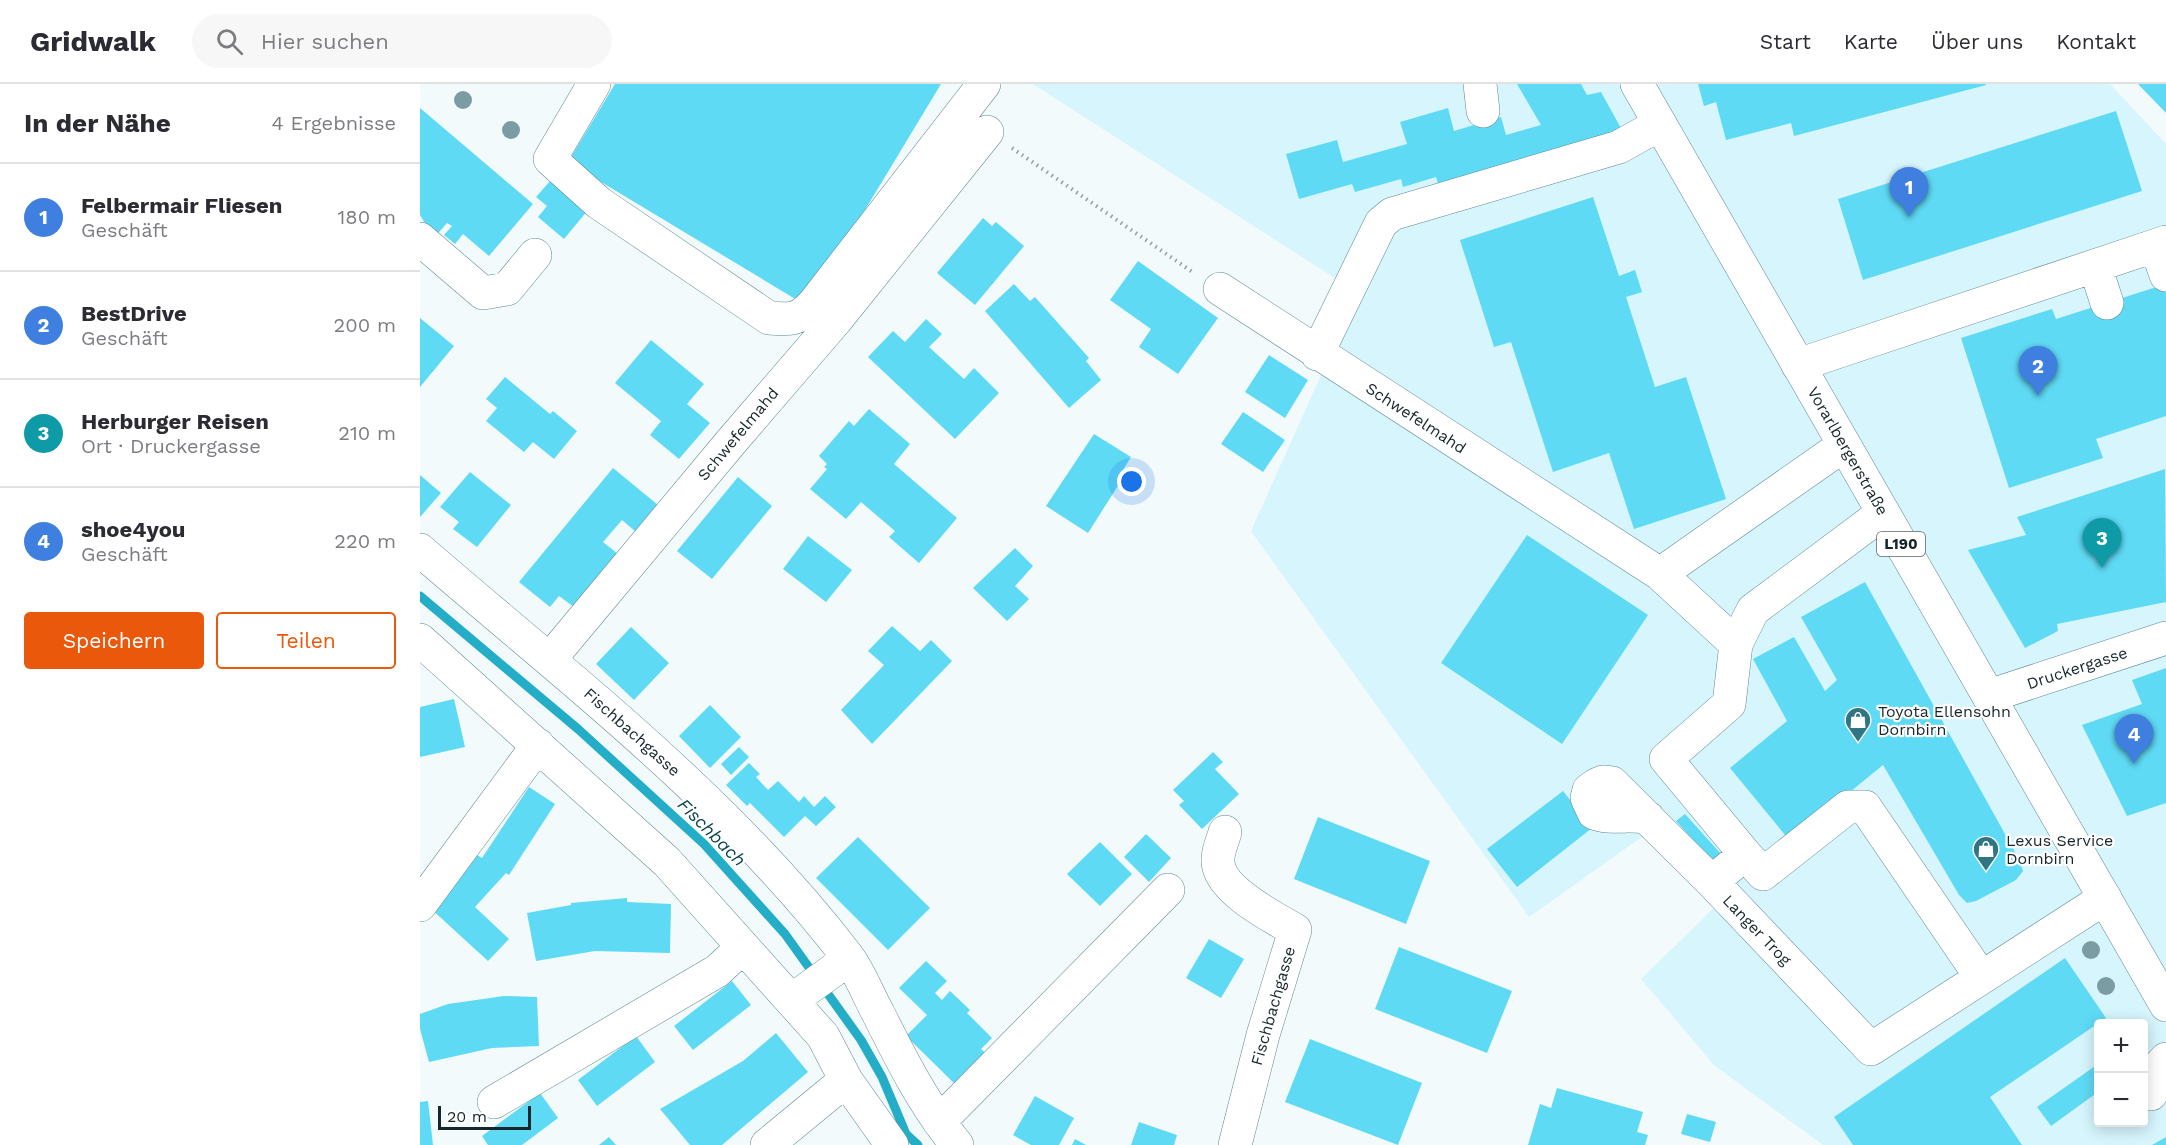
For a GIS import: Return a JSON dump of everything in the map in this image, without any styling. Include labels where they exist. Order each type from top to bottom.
[{"type":"street","points":[[594,84],[550,159],[599,203],[769,318],[787,320],[805,314],[984,84]]},
{"type":"street","name":"Vorarlbergerstraße","points":[[1637,84],[2166,1005]]},
{"type":"street","points":[[1317,354],[1381,223],[1392,213],[1619,147],[1660,124]]},
{"type":"street","name":"Schwefelmahd","points":[[550,659],[927,210],[987,132]]},
{"type":"street","points":[[420,239],[483,294],[507,289],[535,255]]},
{"type":"street","points":[[1798,365],[2095,266],[2163,254]]},
{"type":"street","points":[[2095,266],[2107,303]]},
{"type":"street","name":"Schwefelmahd","points":[[1220,289],[1317,354],[1660,574]]},
{"type":"street","points":[[1736,644],[1660,574],[1844,445]]},
{"type":"street","points":[[1883,513],[1753,610],[1736,644],[1729,704],[1666,759],[1762,874],[1848,807],[1865,807],[1981,977]]},
{"type":"street","name":"Fischbachgasse","points":[[420,550],[659,753],[762,854],[843,963],[948,1134]]},
{"type":"street","name":"Druckergasse","points":[[1989,696],[2166,638]]},
{"type":"street","points":[[420,640],[667,862],[743,947],[800,994],[846,1080],[892,1145]]},
{"type":"street","points":[[420,905],[538,745]]},
{"type":"street","points":[[1648,819],[1712,882]]},
{"type":"street","name":"Fischbachgasse","points":[[1225,832],[1217,860],[1222,874],[1252,904],[1295,930],[1263,1035],[1235,1145]]},
{"type":"street","name":"Langer Trog","points":[[1744,854],[1712,882],[1871,1049],[2105,898]]},
{"type":"street","points":[[948,1134],[1168,890]]},
{"type":"street","points":[[494,1102],[717,971],[743,947]]},
{"type":"street","points":[[800,994],[843,963]]},
{"type":"street","points":[[2151,1094],[2155,1071],[2166,1059]]},
{"type":"street","points":[[767,1145],[846,1080]]},
{"type":"path","points":[[987,132],[1220,289]]},
{"type":"shaded area","points":[[1033,84],[2110,84],[2166,144],[2166,1145],[1823,1145],[1715,1066],[1641,979],[1716,906],[1646,834],[1529,917],[1251,531],[1358,293]]},
{"type":"building","points":[[615,84],[941,84],[807,306],[568,162]]},
{"type":"building","points":[[1517,84],[1581,84],[1587,95],[1601,92],[1622,130],[1438,184],[1436,177],[1403,187],[1401,179],[1355,192],[1352,184],[1299,199],[1286,154],[1337,140],[1343,162],[1407,144],[1400,122],[1448,108],[1454,131],[1501,117],[1506,135],[1541,125]]},
{"type":"building","points":[[1698,84],[1986,85],[1794,136],[1791,123],[1726,140],[1716,102],[1704,106]]},
{"type":"building","points":[[2138,84],[2166,84],[2166,113]]},
{"type":"building","points":[[420,108],[533,204],[489,256],[463,234],[455,244],[444,235],[452,226],[447,223],[434,238],[420,215]]},
{"type":"building","points":[[2116,111],[2142,191],[1863,280],[1838,199]]},
{"type":"building","points":[[551,180],[588,210],[564,239],[538,217],[547,206],[536,197]]},
{"type":"building","points":[[1593,197],[1619,276],[1635,270],[1642,292],[1626,297],[1655,387],[1686,377],[1726,499],[1634,529],[1609,453],[1553,472],[1511,342],[1494,347],[1460,240]]},
{"type":"building","points":[[983,218],[992,226],[996,222],[1024,246],[975,305],[937,273]]},
{"type":"building","points":[[1138,261],[1218,318],[1178,374],[1139,347],[1151,329],[1110,300]]},
{"type":"building","points":[[1014,284],[1030,301],[1035,297],[1089,358],[1086,361],[1101,380],[1069,408],[985,311]]},
{"type":"building","points":[[2166,284],[2166,416],[2096,439],[2103,458],[2009,488],[1961,338],[2052,309],[2056,319]]},
{"type":"building","points":[[420,318],[454,346],[420,387]]},
{"type":"building","points":[[926,319],[942,334],[929,347],[964,379],[974,368],[999,393],[955,439],[868,357],[893,331],[905,342]]},
{"type":"building","points":[[651,340],[704,384],[687,404],[710,423],[679,459],[650,435],[661,421],[615,383]]},
{"type":"building","points":[[1269,355],[1308,380],[1285,418],[1245,392]]},
{"type":"building","points":[[505,377],[550,414],[553,411],[577,431],[554,459],[533,442],[524,452],[486,421],[497,408],[486,399]]},
{"type":"building","points":[[869,409],[910,444],[894,464],[957,518],[919,563],[889,537],[895,531],[861,502],[846,519],[810,489],[827,469],[824,467],[827,464],[819,456],[849,421],[854,426]]},
{"type":"building","points":[[1243,412],[1285,440],[1263,472],[1221,444]]},
{"type":"building","points":[[1094,434],[1131,457],[1123,470],[1126,473],[1088,533],[1046,506]]},
{"type":"building","points":[[613,468],[658,505],[636,532],[622,520],[603,542],[618,554],[574,607],[559,596],[550,607],[519,582]]},
{"type":"building","points":[[2165,469],[2166,602],[2057,624],[2058,631],[2025,648],[1968,550],[2026,535],[2017,517]]},
{"type":"building","points":[[470,472],[511,505],[477,547],[453,529],[459,522],[440,507]]},
{"type":"building","points":[[420,475],[441,493],[420,517]]},
{"type":"building","points":[[738,477],[772,506],[712,579],[677,551]]},
{"type":"building","points":[[1527,535],[1648,615],[1562,744],[1441,663]]},
{"type":"building","points":[[808,536],[852,570],[826,602],[783,569]]},
{"type":"building","points":[[1015,548],[1033,566],[1015,586],[1029,599],[1007,621],[973,588]]},
{"type":"building","name":"Toyota Ellensohn Dornbirn","points":[[1865,582],[2020,861],[2023,871],[2016,880],[1976,901],[1967,903],[1959,895],[1883,765],[1790,841],[1730,768],[1787,721],[1753,659],[1794,637],[1825,691],[1837,680],[1801,617]]},
{"type":"building","points":[[892,626],[920,651],[931,640],[952,661],[872,744],[841,710],[884,665],[868,651]]},
{"type":"building","points":[[631,627],[669,663],[634,700],[596,664]]},
{"type":"building","points":[[2166,668],[2166,803],[2127,816],[2082,725],[2142,704],[2132,680]]},
{"type":"building","points":[[454,699],[465,747],[420,757],[420,707]]},
{"type":"building","points":[[710,705],[741,737],[710,768],[679,736]]},
{"type":"building","points":[[739,747],[749,757],[731,775],[721,764]]},
{"type":"building","points":[[1213,752],[1223,762],[1215,769],[1239,794],[1202,829],[1179,805],[1184,801],[1173,790]]},
{"type":"building","points":[[749,763],[760,774],[756,777],[768,790],[778,781],[799,802],[804,796],[814,807],[825,796],[836,807],[816,826],[805,816],[784,837],[750,803],[747,806],[726,785]]},
{"type":"building","points":[[529,787],[555,804],[509,875],[506,873],[475,907],[509,939],[488,961],[429,907],[477,855],[482,858]]},
{"type":"building","points":[[1563,791],[1592,828],[1517,887],[1487,849]]},
{"type":"building","points":[[1685,814],[1721,854],[1713,862],[1676,821]]},
{"type":"building","points":[[1318,817],[1430,861],[1406,924],[1294,879]]},
{"type":"building","points":[[1146,834],[1171,858],[1149,882],[1124,857]]},
{"type":"building","points":[[858,837],[930,908],[888,950],[816,878]]},
{"type":"building","points":[[1100,842],[1132,874],[1100,906],[1067,874]]},
{"type":"building","points":[[627,898],[627,902],[671,904],[670,953],[595,951],[536,961],[527,913],[571,905],[571,903]]},
{"type":"building","points":[[1209,939],[1244,959],[1221,998],[1186,978]]},
{"type":"building","points":[[1399,947],[1512,991],[1487,1053],[1375,1009]]},
{"type":"building","points":[[2065,958],[2106,1018],[2094,1019],[2094,1026],[1990,1097],[2022,1145],[1853,1145],[1834,1117]]},
{"type":"building","points":[[926,961],[947,981],[935,993],[942,1000],[950,991],[970,1010],[967,1013],[992,1038],[981,1049],[989,1056],[958,1087],[906,1036],[927,1015],[899,988]]},
{"type":"building","points":[[732,981],[751,1005],[693,1050],[674,1026]]},
{"type":"building","points":[[504,996],[537,997],[539,1046],[492,1048],[429,1062],[420,1029],[420,1014],[448,1004]]},
{"type":"building","points":[[776,1033],[808,1072],[722,1145],[690,1145],[660,1109],[743,1061]]},
{"type":"building","points":[[636,1036],[655,1062],[597,1106],[578,1080]]},
{"type":"building","points":[[1310,1039],[1422,1083],[1398,1145],[1285,1102]]},
{"type":"building","points":[[2094,1067],[2094,1095],[2051,1126],[2037,1107]]},
{"type":"building","points":[[1557,1088],[1643,1112],[1637,1132],[1648,1135],[1645,1145],[1528,1145],[1540,1104],[1551,1108]]},
{"type":"building","points":[[540,1093],[558,1118],[522,1145],[488,1145],[482,1136]]},
{"type":"building","points":[[1035,1096],[1074,1118],[1059,1145],[1031,1145],[1013,1135]]},
{"type":"building","points":[[428,1101],[433,1145],[420,1145],[420,1102]]},
{"type":"building","points":[[1687,1114],[1716,1122],[1710,1142],[1681,1134]]},
{"type":"building","points":[[1139,1122],[1177,1135],[1174,1145],[1131,1145]]},
{"type":"building","points":[[609,1137],[616,1145],[599,1145]]},
{"type":"building","points":[[2166,1137],[2166,1145],[2152,1145]]},
{"type":"building","points":[[1075,1139],[1086,1145],[1072,1145]]},
{"type":"waterway","name":"Fischbach","points":[[420,596],[578,729],[704,844],[785,934],[861,1040],[882,1077],[906,1134],[918,1145]]},
{"type":"place","name":"Felbermair Fliesen","points":[[1909,217]]},
{"type":"place","name":"BestDrive","points":[[2038,396]]},
{"type":"place","name":"Herburger Reisen","points":[[2102,568]]},
{"type":"place","name":"Toyota Ellensohn Dornbirn","points":[[1858,743]]},
{"type":"place","name":"shoe4you","points":[[2134,764]]},
{"type":"place","name":"Lexus Service Dornbirn","points":[[1986,872]]}]
